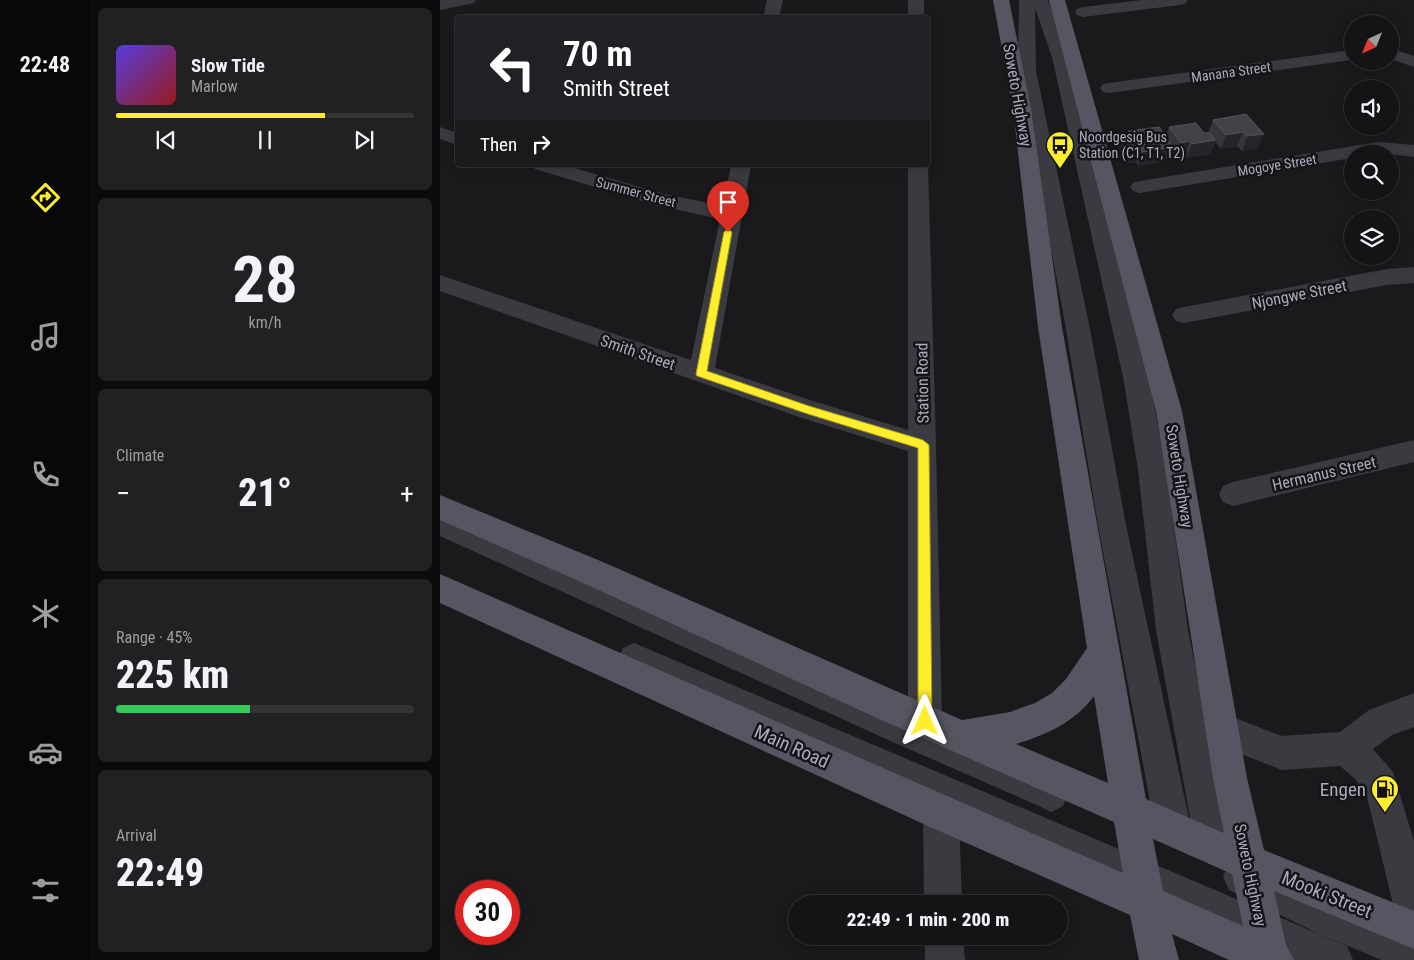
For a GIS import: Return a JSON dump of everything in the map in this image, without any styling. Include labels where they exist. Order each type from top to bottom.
[{"type":"main road","name":"Soweto Highway","points":[[1001,0],[1022,109],[1050,327],[1103,650],[1133,819],[1143,890],[1159,960]]},
{"type":"main road","name":"Soweto Highway","points":[[1070,6],[1169,410],[1230,778],[1269,952]]},
{"type":"main road","points":[[440,507],[592,572],[964,737],[1133,819]]},
{"type":"main road","name":"Main Road","points":[[440,588],[941,813],[1143,890]]},
{"type":"main road","points":[[964,737],[1010,730],[1031,724],[1051,714],[1083,686],[1103,650]]},
{"type":"main road","name":"Mooki Street","points":[[1133,819],[1173,828],[1213,845],[1251,872],[1414,930]]},
{"type":"main road","points":[[1143,890],[1269,952]]},
{"type":"street","points":[[440,5],[468,0]]},
{"type":"street","points":[[772,15],[775,0]]},
{"type":"street","points":[[916,0],[916,15]]},
{"type":"street","name":"Soweto Highway","points":[[1027,0],[1027,71],[1078,330],[1112,525],[1173,828]]},
{"type":"street","name":"Soweto Highway","points":[[1040,0],[1060,57],[1137,382],[1152,470],[1172,630],[1213,845]]},
{"type":"street","points":[[1070,6],[1180,0]]},
{"type":"street","points":[[1399,50],[1414,47]]},
{"type":"street","name":"Manana Street","points":[[1109,88],[1344,56]]},
{"type":"street","points":[[1399,56],[1414,62]]},
{"type":"street","points":[[440,133],[455,137]]},
{"type":"street","name":"Mogoye Street","points":[[1140,187],[1378,148],[1414,151]]},
{"type":"street","name":"Summer Street","points":[[549,167],[662,200],[731,214]]},
{"type":"street","points":[[701,374],[741,167]]},
{"type":"street","name":"Station Road","points":[[918,167],[925,721]]},
{"type":"street","name":"Njongwe Street","points":[[1184,315],[1387,277],[1414,276]]},
{"type":"street","name":"Smith Street","points":[[440,284],[808,410],[923,445]]},
{"type":"street","name":"Hermanus Street","points":[[1234,494],[1414,451]]},
{"type":"street","points":[[440,523],[585,586],[921,739],[1133,819]]},
{"type":"street","name":"Main Road","points":[[440,576],[1143,890]]},
{"type":"street","points":[[1222,730],[1282,752],[1346,749],[1381,722],[1414,710]]},
{"type":"street","points":[[1346,749],[1366,766],[1381,784],[1414,912]]},
{"type":"street","points":[[941,813],[943,895]]},
{"type":"street","name":"Mooki Street","points":[[1133,819],[1251,872],[1333,920],[1414,954]]},
{"type":"street","points":[[944,945],[945,960]]},
{"type":"street","points":[[1269,952],[1333,960]]},
{"type":"building","points":[[1246,114],[1264,134],[1247,136],[1243,132],[1226,135],[1213,120]]},
{"type":"building","points":[[1196,123],[1204,133],[1210,133],[1215,140],[1192,144],[1190,141],[1181,143],[1169,127]]},
{"type":"building","points":[[1159,127],[1164,134],[1160,134],[1171,144],[1165,145],[1167,148],[1142,152],[1140,148],[1127,150],[1122,141],[1134,140],[1128,131]]},
{"type":"place","name":"Noordgesig Bus Station (C1, T1, T2)","points":[[1060,169]]},
{"type":"place","name":"Engen","points":[[1385,813]]},
{"type":"route","points":[[728,232],[701,374],[808,410],[923,445],[925,721]]}]
